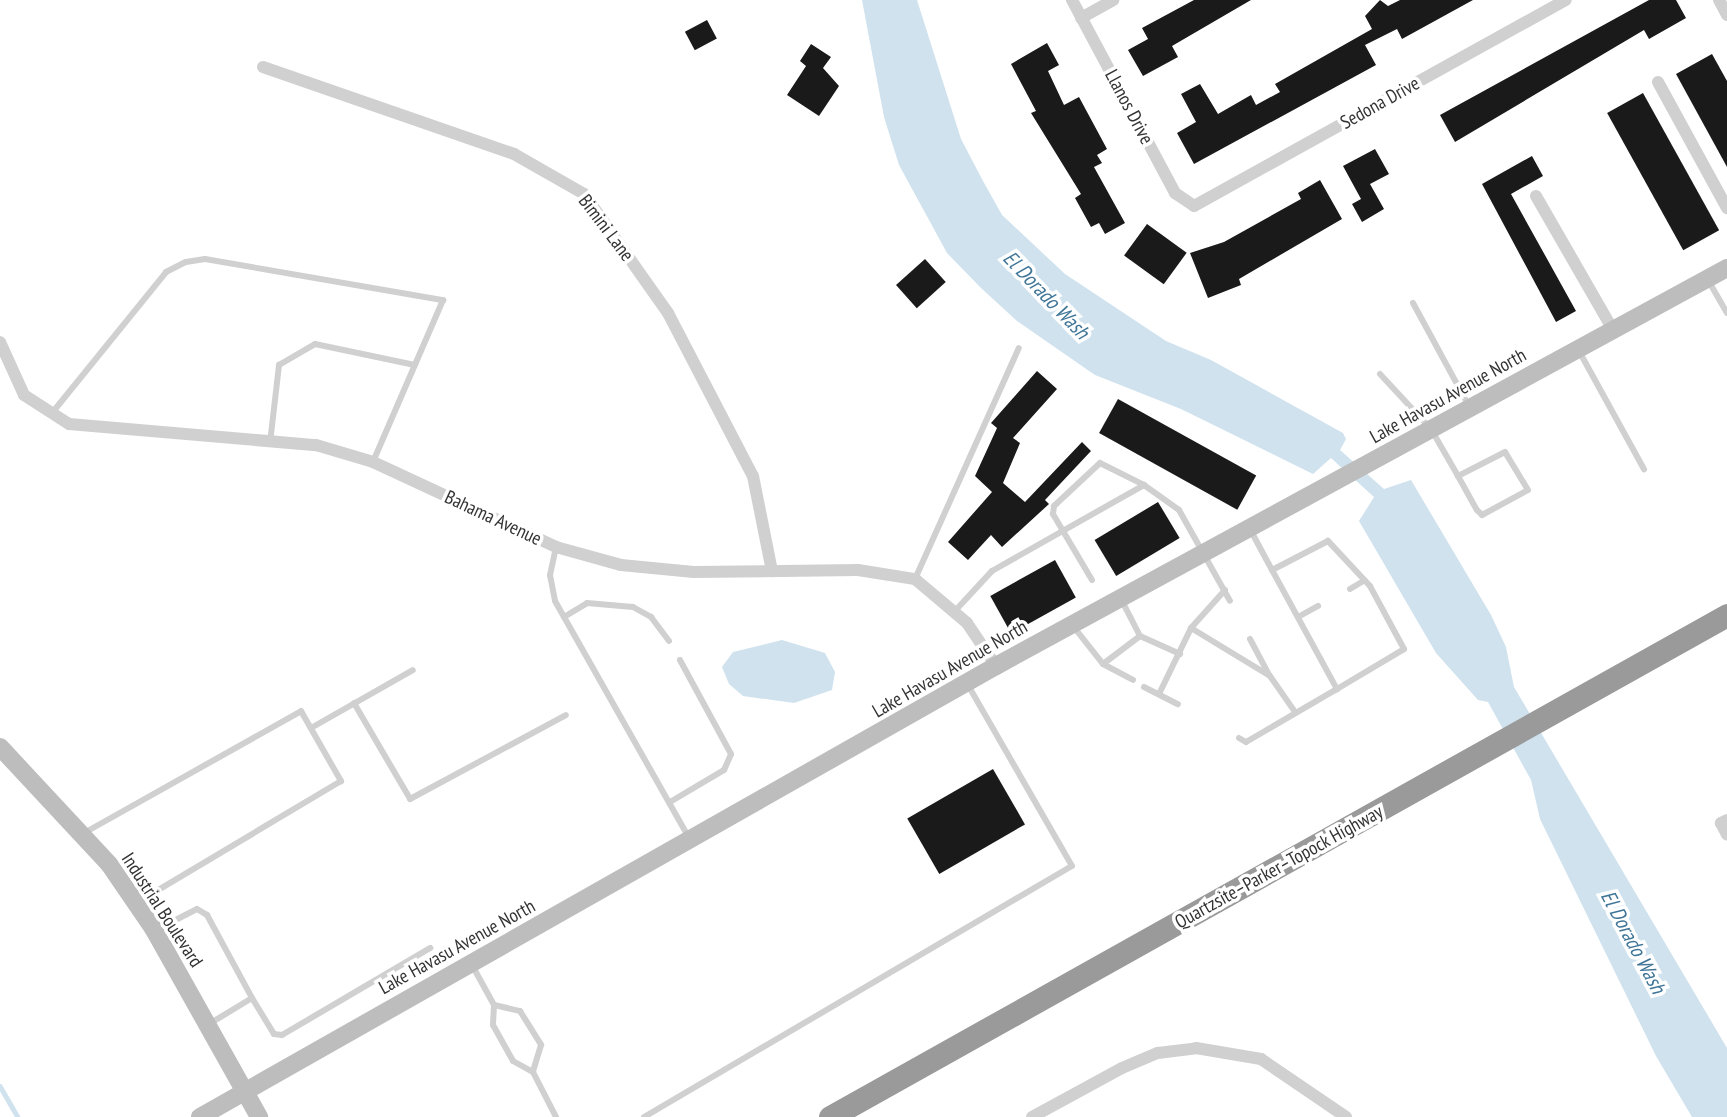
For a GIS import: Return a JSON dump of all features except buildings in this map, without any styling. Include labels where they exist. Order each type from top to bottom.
[{"type":"highway","name":"Quartzsite–Parker–Topock Highway","points":[[830,1117],[1727,615]]},
{"type":"main road","name":"Lake Havasu Avenue North","points":[[200,1117],[996,666],[1727,268]]},
{"type":"main road","name":"Industrial Boulevard","points":[[0,747],[83,834],[136,903],[155,931],[259,1117]]},
{"type":"street","name":"Llanos Drive","points":[[1072,0],[1175,193],[1194,206]]},
{"type":"street","points":[[1081,18],[1113,0]]},
{"type":"street","name":"Sedona Drive","points":[[1194,206],[1566,0]]},
{"type":"street","points":[[1718,0],[1727,15]]},
{"type":"street","name":"Bimini Lane","points":[[263,66],[514,154],[584,194],[668,313],[753,476],[772,571]]},
{"type":"street","points":[[1658,82],[1727,208]]},
{"type":"street","points":[[1536,197],[1613,330]]},
{"type":"street","name":"Bahama Avenue","points":[[0,342],[24,395],[69,424],[316,445],[373,462],[556,547],[621,565],[772,571],[858,570],[915,579]]},
{"type":"street","points":[[915,579],[954,612],[996,666]]},
{"type":"street","points":[[1032,1117],[1122,1068],[1158,1053],[1196,1048],[1261,1059],[1346,1117]]},
{"type":"lane","points":[[52,413],[166,272],[205,259],[443,300],[373,462]]},
{"type":"lane","points":[[1707,278],[1727,313]]},
{"type":"lane","points":[[1413,303],[1470,408]]},
{"type":"lane","points":[[270,443],[279,365],[315,344],[415,365]]},
{"type":"lane","points":[[915,579],[1019,348]]},
{"type":"lane","points":[[1578,349],[1644,470]]},
{"type":"lane","points":[[1380,374],[1431,429],[1458,476],[1482,514],[1528,490],[1505,452],[1458,476]]},
{"type":"lane","points":[[1092,580],[1063,531],[1054,506],[1093,466],[1100,463],[1144,485],[1180,510],[1230,601]]},
{"type":"lane","points":[[954,612],[992,571],[1144,485]]},
{"type":"lane","points":[[1250,529],[1337,689]]},
{"type":"lane","points":[[1239,738],[1246,742],[1404,649],[1401,634],[1365,580],[1328,541],[1272,570]]},
{"type":"lane","points":[[556,547],[550,575],[564,617],[691,839]]},
{"type":"lane","points":[[1350,589],[1365,580]]},
{"type":"lane","points":[[1159,694],[1191,628],[1225,590]]},
{"type":"lane","points":[[1121,599],[1140,636],[1180,654]]},
{"type":"lane","points":[[564,617],[587,603],[633,607],[652,617],[669,641]]},
{"type":"lane","points":[[1298,617],[1318,607]]},
{"type":"lane","points":[[1072,625],[1103,664],[1133,680]]},
{"type":"lane","points":[[1191,628],[1270,676]]},
{"type":"lane","points":[[1103,664],[1140,636]]},
{"type":"lane","points":[[1251,639],[1270,676],[1295,712]]},
{"type":"lane","points":[[670,802],[724,770],[731,754],[680,660]]},
{"type":"lane","points":[[311,728],[413,670]]},
{"type":"lane","points":[[644,1117],[1072,866],[967,684]]},
{"type":"lane","points":[[1144,687],[1178,704]]},
{"type":"lane","points":[[354,703],[410,799],[566,715]]},
{"type":"lane","points":[[83,834],[301,710],[341,781],[136,903]]},
{"type":"lane","points":[[155,931],[197,909],[207,915],[274,1034],[282,1035],[430,948]]},
{"type":"lane","points":[[471,963],[494,1005],[493,1025],[513,1061],[533,1072],[556,1117]]},
{"type":"lane","points":[[207,1025],[252,998]]},
{"type":"lane","points":[[494,1005],[520,1011],[541,1045],[533,1072]]},
{"type":"water","name":"El Dorado Wash","points":[[862,0],[917,0],[961,139],[983,181],[1002,215],[1065,274],[1166,341],[1211,360],[1343,433],[1346,439],[1340,450],[1384,489],[1411,480],[1491,615],[1506,647],[1514,687],[1727,1048],[1727,1117],[1692,1117],[1656,1056],[1540,819],[1531,780],[1488,702],[1478,700],[1436,653],[1359,521],[1374,497],[1331,458],[1313,474],[1181,409],[1095,375],[1017,321],[981,288],[947,253],[899,165],[884,117]]},
{"type":"water","points":[[782,640],[825,653],[835,672],[832,690],[794,703],[743,696],[729,684],[722,667],[733,652]]},
{"type":"waterway","points":[[0,1086],[18,1117]]}]
